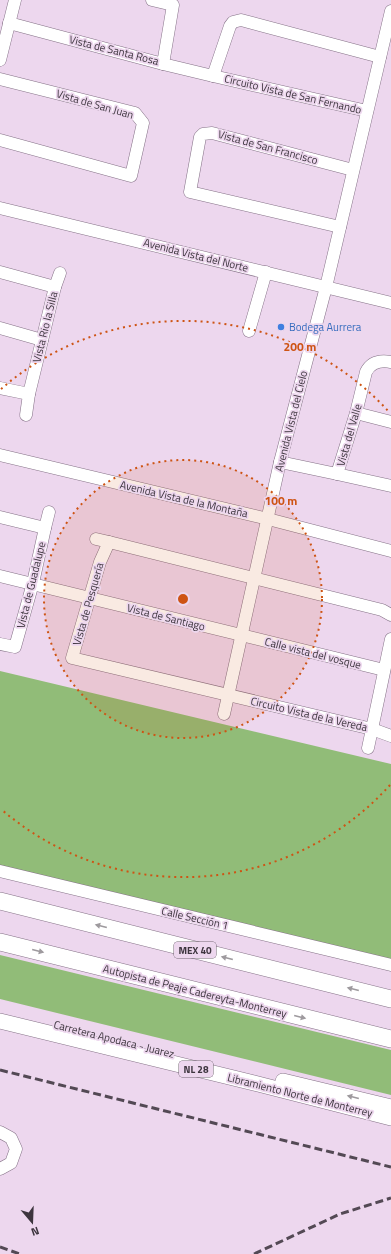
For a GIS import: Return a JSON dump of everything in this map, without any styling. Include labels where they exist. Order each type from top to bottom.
[{"type":"highway","name":"MEX 40","points":[[0,901],[391,999]]},
{"type":"highway","name":"Autopista de Peaje Cadereyta-Monterrey","points":[[0,942],[391,1039]]},
{"type":"main road","name":"Carretera Apodaca - Juarez","points":[[0,1011],[391,1107]]},
{"type":"main road","name":"Libramiento Norte de Monterrey","points":[[0,1021],[391,1118]]},
{"type":"street","points":[[0,60],[15,0]]},
{"type":"street","name":"Vista de Santa Rosa","points":[[9,23],[163,64],[174,3],[152,0]]},
{"type":"street","name":"Avenida Vista del Cielo","points":[[224,714],[280,462],[326,287],[391,11]]},
{"type":"street","name":"Circuito Vista de San Fernando","points":[[367,111],[212,76],[230,26],[236,21],[241,20],[380,57]]},
{"type":"street","points":[[163,64],[212,76]]},
{"type":"street","name":"Vista de San Juan","points":[[0,79],[135,113],[143,123],[131,176],[0,140]]},
{"type":"street","name":"Vista de San Francisco","points":[[340,226],[190,192],[200,137],[203,134],[212,133],[353,170]]},
{"type":"street","name":"Avenida Vista del Norte","points":[[0,208],[391,303]]},
{"type":"street","name":"Vista Rio la Silla","points":[[0,272],[56,287],[29,394],[26,415]]},
{"type":"street","points":[[249,331],[266,272]]},
{"type":"street","points":[[56,287],[60,273]]},
{"type":"street","points":[[0,328],[42,340]]},
{"type":"street","name":"Vista del Valle","points":[[391,362],[381,361],[369,366],[337,474],[391,486]]},
{"type":"street","points":[[0,388],[29,394]]},
{"type":"street","points":[[356,413],[391,422]]},
{"type":"street","name":"Avenida Vista de la Montaña","points":[[0,455],[268,519],[391,551]]},
{"type":"street","points":[[280,462],[337,474]]},
{"type":"street","points":[[44,528],[49,512]]},
{"type":"street","name":"Vista de Guadalupe","points":[[0,517],[44,528],[33,583],[15,648],[0,644]]},
{"type":"street","points":[[96,539],[382,610],[391,615]]},
{"type":"street","name":"Vista de Pesquería","points":[[109,542],[100,562],[72,658],[228,694]]},
{"type":"street","name":"Vista de Santiago","points":[[0,576],[91,597],[241,636]]},
{"type":"street","name":"Calle vista del vosque","points":[[241,636],[384,670]]},
{"type":"street","name":"Circuito Vista de la Vereda","points":[[228,694],[372,729],[391,639]]},
{"type":"street","points":[[368,748],[372,729],[391,736]]},
{"type":"street","name":"Calle Sección 1","points":[[0,871],[391,965]]},
{"type":"street","points":[[0,1132],[11,1138],[16,1149],[11,1163],[0,1169]]},
{"type":"green space","points":[[0,671],[391,764],[391,961],[0,866]]},
{"type":"green space","points":[[0,955],[391,1050],[391,1095],[0,999]]},
{"type":"railway","points":[[0,1070],[391,1167]]},
{"type":"railway","points":[[254,1254],[340,1214],[391,1198]]},
{"type":"railway","points":[[0,1247],[20,1254]]},
{"type":"place","name":"Bodega Aurrera","points":[[281,327]]}]
